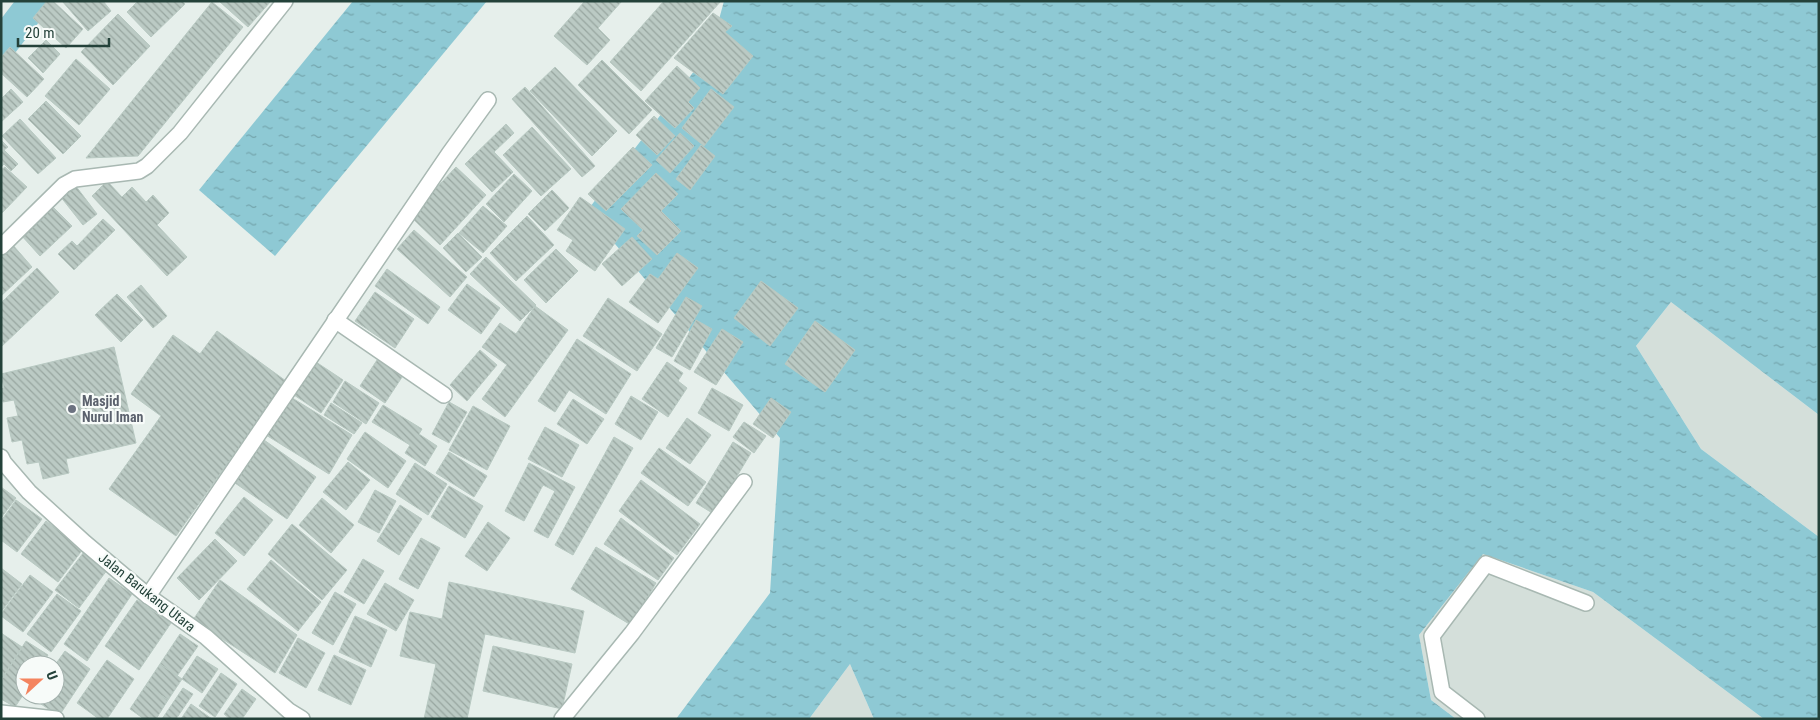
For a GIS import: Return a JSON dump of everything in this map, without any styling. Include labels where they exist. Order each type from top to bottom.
[{"type":"street","points":[[1,247],[64,185],[76,179],[139,170],[147,166],[180,132],[285,1]]},
{"type":"street","points":[[148,596],[449,154],[488,100]]},
{"type":"street","points":[[336,320],[444,395]]},
{"type":"street","name":"Jalan Barukang Utara","points":[[1,457],[29,492],[85,543],[148,596],[206,637],[289,710],[302,719]]},
{"type":"street","points":[[562,719],[632,633],[744,482]]},
{"type":"street","points":[[1476,719],[1442,692],[1432,636],[1486,564],[1586,603]]},
{"type":"street","points":[[1,713],[56,719]]},
{"type":"shaded area","points":[[1671,302],[1819,415],[1819,537],[1701,449],[1636,346]]},
{"type":"shaded area","points":[[1483,554],[1593,592],[1764,719],[1456,719],[1431,700],[1419,635]]},
{"type":"shaded area","points":[[850,664],[874,719],[809,719]]},
{"type":"water","points":[[353,1],[487,1],[275,256],[199,190]]},
{"type":"water","points":[[724,1],[1819,1],[1819,415],[1671,302],[1636,346],[1701,449],[1819,537],[1819,719],[1764,719],[1593,592],[1483,554],[1419,635],[1431,700],[1456,719],[874,719],[850,664],[809,719],[676,719],[770,593],[780,438],[587,211],[711,49]]},
{"type":"building","points":[[47,1],[53,1],[83,29],[66,48],[33,18]]},
{"type":"building","points":[[62,1],[103,1],[111,11],[88,31]]},
{"type":"building","points":[[138,1],[182,1],[185,4],[151,37],[127,12]]},
{"type":"building","points":[[219,1],[271,1],[248,27]]},
{"type":"building","points":[[585,1],[622,1],[598,28],[610,40],[587,65],[554,36]]},
{"type":"building","points":[[664,1],[721,1],[641,91],[610,62]]},
{"type":"building","points":[[212,2],[243,27],[138,156],[86,158]]},
{"type":"building","points":[[713,13],[732,26],[725,32],[753,56],[723,94],[674,58]]},
{"type":"building","points":[[118,14],[150,46],[113,85],[81,52]]},
{"type":"building","points":[[46,40],[60,54],[43,73],[28,58]]},
{"type":"building","points":[[10,47],[44,79],[27,97],[1,73],[1,57]]},
{"type":"building","points":[[76,59],[110,89],[79,125],[45,96]]},
{"type":"building","points":[[602,60],[652,110],[629,134],[578,85]]},
{"type":"building","points":[[677,66],[700,88],[688,102],[694,108],[675,128],[645,101]]},
{"type":"building","points":[[555,67],[617,131],[592,156],[530,91]]},
{"type":"building","points":[[525,87],[595,166],[582,177],[512,99]]},
{"type":"building","points":[[11,89],[23,102],[1,122],[1,99]]},
{"type":"building","points":[[711,89],[734,107],[704,146],[682,128]]},
{"type":"building","points":[[46,101],[81,136],[63,154],[28,119]]},
{"type":"building","points":[[654,116],[675,136],[657,155],[636,135]]},
{"type":"building","points":[[20,119],[56,158],[38,174],[2,136]]},
{"type":"building","points":[[506,124],[514,133],[494,152],[513,172],[492,192],[465,164]]},
{"type":"building","points":[[532,127],[571,169],[541,196],[503,155]]},
{"type":"building","points":[[680,133],[694,146],[670,173],[656,160]]},
{"type":"building","points":[[1,140],[8,147],[4,150],[18,164],[11,171],[4,164],[1,167]]},
{"type":"building","points":[[701,145],[715,156],[690,190],[676,179]]},
{"type":"building","points":[[633,147],[652,165],[606,211],[588,194]]},
{"type":"building","points":[[5,167],[27,187],[1,214],[1,170]]},
{"type":"building","points":[[456,167],[486,195],[440,245],[410,216]]},
{"type":"building","points":[[656,173],[678,194],[661,211],[681,231],[657,255],[637,236],[643,230],[621,209]]},
{"type":"building","points":[[514,174],[532,191],[504,222],[486,204]]},
{"type":"building","points":[[107,181],[122,197],[132,187],[146,202],[153,195],[169,213],[157,225],[187,257],[167,276],[92,196]]},
{"type":"building","points":[[75,185],[97,214],[83,225],[60,196]]},
{"type":"building","points":[[552,190],[569,208],[545,231],[528,214]]},
{"type":"building","points":[[580,197],[625,229],[595,271],[566,251],[573,240],[557,230]]},
{"type":"building","points":[[52,206],[72,226],[40,256],[21,235]]},
{"type":"building","points":[[483,206],[507,226],[483,253],[459,233]]},
{"type":"building","points":[[527,216],[554,245],[516,281],[490,253]]},
{"type":"building","points":[[103,219],[115,230],[74,270],[58,254],[72,241],[77,246]]},
{"type":"building","points":[[414,230],[467,277],[450,297],[397,249]]},
{"type":"building","points":[[458,233],[482,257],[466,272],[443,248]]},
{"type":"building","points":[[632,237],[652,259],[622,286],[602,264]]},
{"type":"building","points":[[12,244],[32,267],[1,296],[1,254]]},
{"type":"building","points":[[556,249],[578,271],[546,303],[524,280]]},
{"type":"building","points":[[677,253],[698,268],[658,323],[629,302],[650,274],[658,279]]},
{"type":"building","points":[[486,257],[536,305],[520,321],[470,274]]},
{"type":"building","points":[[37,268],[59,292],[2,346],[1,303]]},
{"type":"building","points":[[387,269],[440,307],[428,324],[375,286]]},
{"type":"building","points":[[761,281],[798,308],[770,346],[734,318]]},
{"type":"building","points":[[467,284],[500,308],[481,334],[448,310]]},
{"type":"building","points":[[141,285],[167,316],[153,328],[127,297]]},
{"type":"building","points":[[375,292],[414,319],[395,348],[355,321]]},
{"type":"building","points":[[117,294],[143,320],[121,342],[95,315]]},
{"type":"building","points":[[686,297],[702,306],[672,357],[656,348]]},
{"type":"building","points":[[608,298],[662,334],[637,371],[583,336]]},
{"type":"building","points":[[535,306],[568,330],[505,417],[482,399],[507,365],[482,347],[500,323],[516,334]]},
{"type":"building","points":[[696,320],[712,329],[690,370],[674,361]]},
{"type":"building","points":[[815,321],[855,350],[825,392],[785,364]]},
{"type":"building","points":[[722,329],[743,342],[716,385],[694,372]]},
{"type":"building","points":[[217,331],[286,381],[176,536],[109,489],[161,416],[131,394],[173,335],[200,354]]},
{"type":"building","points":[[577,339],[631,374],[606,414],[569,390],[555,412],[538,401]]},
{"type":"building","name":"Masjid Nurul Iman","points":[[114,347],[136,443],[66,459],[69,473],[43,479],[39,462],[27,464],[22,440],[12,442],[7,418],[18,416],[14,400],[3,402],[1,389],[4,388],[1,374]]},
{"type":"building","points":[[480,350],[497,365],[467,401],[450,385]]},
{"type":"building","points":[[381,354],[406,371],[385,403],[360,386]]},
{"type":"building","points":[[316,362],[343,380],[321,413],[294,395]]},
{"type":"building","points":[[667,362],[683,373],[678,381],[687,388],[668,417],[642,399]]},
{"type":"building","points":[[345,381],[379,403],[366,424],[333,402]]},
{"type":"building","points":[[712,388],[743,405],[729,431],[698,413]]},
{"type":"building","points":[[289,396],[352,435],[329,474],[266,435]]},
{"type":"building","points":[[631,396],[658,412],[641,440],[615,424]]},
{"type":"building","points":[[771,398],[791,412],[773,438],[753,424]]},
{"type":"building","points":[[573,399],[604,419],[587,444],[557,424]]},
{"type":"building","points":[[449,402],[467,412],[449,443],[432,434]]},
{"type":"building","points":[[331,403],[362,423],[354,434],[324,415]]},
{"type":"building","points":[[383,405],[422,429],[419,434],[437,446],[425,466],[405,453],[410,445],[372,422]]},
{"type":"building","points":[[473,406],[510,426],[487,470],[449,450]]},
{"type":"building","points":[[687,418],[711,435],[690,464],[666,448]]},
{"type":"building","points":[[744,422],[766,436],[754,453],[733,437]]},
{"type":"building","points":[[545,427],[579,445],[562,477],[528,459]]},
{"type":"building","points":[[365,432],[406,461],[388,488],[347,459]]},
{"type":"building","points":[[614,437],[633,448],[573,555],[555,545]]},
{"type":"building","points":[[264,440],[316,477],[287,519],[235,483]]},
{"type":"building","points":[[733,442],[751,453],[714,514],[696,503]]},
{"type":"building","points":[[659,448],[706,482],[688,506],[641,473]]},
{"type":"building","points":[[449,452],[487,476],[474,497],[436,473]]},
{"type":"building","points":[[348,462],[370,480],[346,510],[323,492]]},
{"type":"building","points":[[415,463],[447,484],[428,515],[396,494]]},
{"type":"building","points":[[529,463],[575,487],[548,538],[534,531],[555,491],[543,485],[524,521],[505,511]]},
{"type":"building","points":[[641,480],[700,524],[677,555],[619,511]]},
{"type":"building","points":[[449,486],[483,506],[465,538],[431,517]]},
{"type":"building","points":[[1,487],[16,498],[1,518]]},
{"type":"building","points":[[375,490],[396,501],[379,533],[358,522]]},
{"type":"building","points":[[244,497],[273,520],[244,556],[215,533]]},
{"type":"building","points":[[322,498],[354,525],[331,553],[299,525]]},
{"type":"building","points":[[16,500],[42,519],[17,552],[1,540],[1,521]]},
{"type":"building","points":[[400,505],[422,519],[399,555],[377,541]]},
{"type":"building","points":[[621,518],[674,558],[658,580],[604,544]]},
{"type":"building","points":[[46,521],[83,549],[58,582],[21,554]]},
{"type":"building","points":[[488,522],[510,538],[487,571],[465,556]]},
{"type":"building","points":[[292,524],[347,570],[322,600],[268,554]]},
{"type":"building","points":[[421,538],[440,548],[418,589],[399,579]]},
{"type":"building","points":[[215,539],[237,561],[199,600],[177,578]]},
{"type":"building","points":[[596,547],[656,583],[631,625],[571,589]]},
{"type":"building","points":[[87,548],[110,566],[79,608],[55,590]]},
{"type":"building","points":[[363,559],[384,571],[364,604],[344,592]]},
{"type":"building","points":[[271,560],[321,602],[298,631],[247,589]]},
{"type":"building","points":[[1,568],[22,584],[1,612]]},
{"type":"building","points":[[30,575],[53,592],[23,632],[1,616],[1,614]]},
{"type":"building","points":[[109,578],[132,594],[87,661],[64,644]]},
{"type":"building","points":[[220,580],[297,635],[275,673],[193,620]]},
{"type":"building","points":[[449,582],[584,611],[575,653],[485,634],[467,719],[424,719],[436,664],[400,656],[410,612],[442,619]]},
{"type":"building","points":[[385,583],[414,600],[396,631],[367,614]]},
{"type":"building","points":[[335,592],[356,604],[333,645],[312,633]]},
{"type":"building","points":[[57,594],[81,611],[51,652],[27,634]]},
{"type":"building","points":[[137,600],[171,623],[139,670],[105,646]]},
{"type":"building","points":[[355,616],[387,630],[371,667],[339,652]]},
{"type":"building","points":[[1,633],[22,647],[15,655],[1,680]]},
{"type":"building","points":[[180,634],[198,646],[177,676],[160,664]]},
{"type":"building","points":[[298,638],[325,653],[306,688],[279,673]]},
{"type":"building","points":[[26,641],[48,655],[17,655]]},
{"type":"building","points":[[493,646],[572,664],[562,709],[483,691]]},
{"type":"building","points":[[65,651],[90,669],[59,716],[42,705],[65,705],[65,655],[62,655]]},
{"type":"building","points":[[334,655],[366,670],[351,705],[318,690]]},
{"type":"building","points":[[197,656],[218,669],[202,693],[182,679]]},
{"type":"building","points":[[15,659],[15,707],[1,699],[1,681]]},
{"type":"building","points":[[107,660],[134,679],[107,719],[99,719],[77,703]]},
{"type":"building","points":[[160,664],[182,679],[168,700],[146,685]]},
{"type":"building","points":[[221,673],[237,684],[215,717],[199,706]]},
{"type":"building","points":[[146,685],[168,700],[156,719],[144,719],[130,709]]},
{"type":"building","points":[[183,688],[193,694],[176,719],[162,719]]},
{"type":"building","points":[[242,689],[256,699],[242,719],[230,719],[224,714]]},
{"type":"building","points":[[191,704],[212,719],[181,719]]},
{"type":"waterway","points":[[1,45],[35,1]]},
{"type":"place","name":"Masjid Nurul Iman","points":[[72,409]]}]
